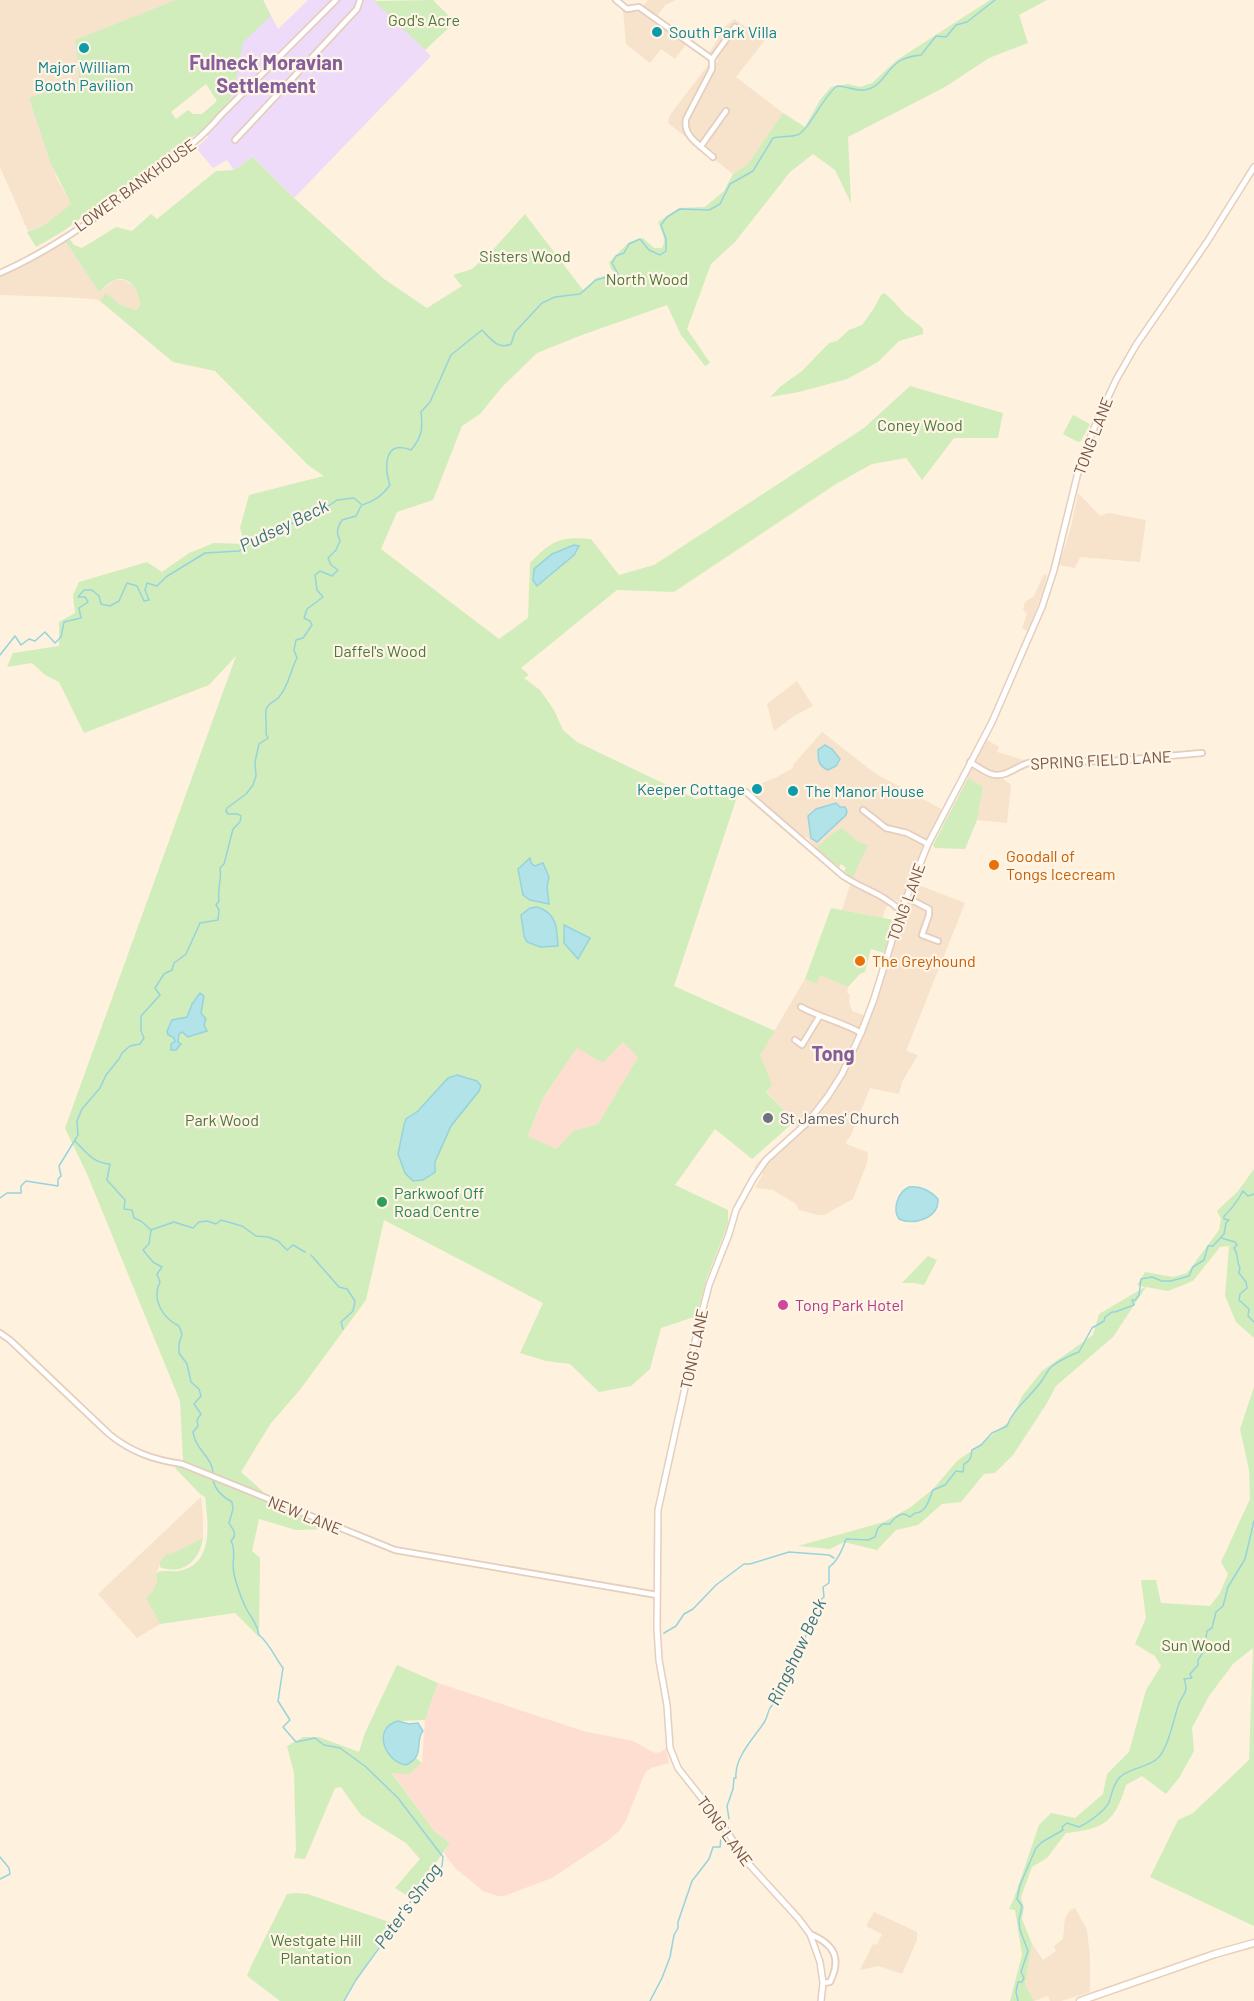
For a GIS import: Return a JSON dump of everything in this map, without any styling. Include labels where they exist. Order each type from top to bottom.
[{"type":"main road","points":[[1080,2001],[1215,1954],[1254,1943]]},
{"type":"street","name":"LOWER BANKHOUSE","points":[[0,273],[62,238],[142,183],[207,132],[220,116],[336,0]]},
{"type":"street","points":[[235,140],[357,9],[360,0]]},
{"type":"street","points":[[615,0],[627,9],[639,7],[667,25],[711,59]]},
{"type":"street","points":[[713,157],[689,136],[684,127],[712,69],[711,59],[735,27]]},
{"type":"street","points":[[701,146],[726,111]]},
{"type":"street","name":"TONG LANE","points":[[821,2001],[820,1962],[810,1935],[798,1918],[747,1862],[722,1824],[673,1759],[659,1660],[658,1510],[709,1285],[736,1210],[753,1179],[766,1160],[815,1113],[837,1081],[861,1033],[874,999],[901,910],[928,844],[992,722],[1042,607],[1054,570],[1081,460],[1096,421],[1136,345],[1207,242],[1254,167]]},
{"type":"street","name":"SPRING FIELD LANE","points":[[970,762],[994,775],[1007,773],[1024,763],[1032,762],[1112,760],[1202,753]]},
{"type":"street","points":[[746,792],[843,876],[858,886],[887,898],[901,910]]},
{"type":"street","points":[[863,810],[886,828],[908,833],[928,844]]},
{"type":"street","points":[[906,897],[929,909],[922,935],[938,941]]},
{"type":"street","points":[[801,1007],[819,1017],[844,1023],[861,1033]]},
{"type":"street","points":[[795,1040],[802,1045],[819,1017]]},
{"type":"street","name":"NEW LANE","points":[[0,1333],[119,1442],[153,1459],[182,1464],[395,1550],[657,1595]]},
{"type":"street","name":"TONG LANE","points":[[810,1935],[823,1940],[834,1952],[835,1972],[830,1982],[822,1983]]},
{"type":"shaded area","points":[[0,0],[176,0],[75,40],[78,81],[29,98],[57,179],[71,204],[43,226],[28,231],[0,167]]},
{"type":"shaded area","points":[[176,0],[263,0],[278,29],[308,0],[375,0],[431,56],[294,198],[253,157],[234,170],[227,160],[213,168],[196,148],[208,137],[205,128],[231,99],[230,93],[237,76],[205,84],[51,164],[29,98],[78,81],[75,40]]},
{"type":"shaded area","points":[[648,0],[676,0],[665,5],[654,20],[687,43],[675,59],[661,49],[650,63],[626,44],[623,11],[638,12]]},
{"type":"shaded area","points":[[734,19],[765,40],[736,77],[783,113],[747,165],[733,174],[668,123],[670,115],[708,65],[719,61],[709,53],[726,26]]},
{"type":"shaded area","points":[[62,236],[99,292],[115,280],[124,280],[134,286],[140,297],[139,308],[135,310],[119,304],[106,294],[100,301],[0,295],[0,270],[41,250]]},
{"type":"shaded area","points":[[1078,493],[1100,516],[1109,513],[1146,520],[1140,562],[1080,557],[1075,568],[1059,565],[1071,527]]},
{"type":"shaded area","points":[[1044,574],[1047,576],[1042,594],[1028,631],[1022,628],[1027,614],[1023,609],[1025,602],[1034,596]]},
{"type":"shaded area","points":[[797,681],[813,706],[794,716],[774,731],[767,704]]},
{"type":"shaded area","points":[[822,732],[876,774],[949,813],[933,843],[916,884],[965,903],[906,1051],[918,1055],[902,1082],[899,1094],[870,1088],[846,1142],[846,1144],[867,1152],[868,1155],[853,1199],[824,1215],[818,1215],[799,1210],[796,1204],[773,1190],[755,1188],[763,1174],[754,1168],[757,1163],[797,1127],[793,1123],[795,1121],[766,1091],[760,1055],[805,979],[816,984],[820,974],[848,987],[847,993],[850,994],[849,1001],[852,1011],[865,1016],[899,902],[893,899],[884,911],[883,918],[842,910],[852,879],[858,842],[833,833],[816,848],[807,837],[802,837],[752,791],[751,788],[793,768],[793,765]]},
{"type":"shaded area","points":[[987,740],[999,747],[997,752],[1024,760],[1026,765],[1001,777],[1011,785],[1007,823],[977,820],[983,787],[966,777]]},
{"type":"shaded area","points":[[646,973],[638,1057],[598,1124],[573,1131],[556,1149],[528,1137],[543,1098],[577,1048]]},
{"type":"shaded area","points":[[201,1497],[203,1538],[164,1556],[156,1573],[156,1586],[146,1598],[160,1624],[137,1638],[98,1594]]},
{"type":"shaded area","points":[[438,1683],[583,1731],[633,1741],[655,1753],[666,1748],[669,1763],[651,1768],[645,1773],[626,1820],[620,1830],[609,1840],[552,1878],[504,1896],[497,1896],[483,1891],[455,1868],[444,1853],[450,1843],[434,1831],[392,1772],[409,1773],[422,1763],[425,1720]]},
{"type":"shaded area","points":[[1075,1908],[1087,1930],[1090,1992],[1061,2001],[1050,2001],[1048,1996],[1034,2001],[1025,1985],[1032,1944],[1043,1960],[1056,1951],[1054,1946],[1063,1939],[1065,1918],[1070,1910]]},
{"type":"shaded area","points":[[874,1912],[917,1932],[917,1940],[902,1974],[879,1966],[860,1970],[873,1944],[877,1945],[882,1934],[866,1926]]},
{"type":"green space","points":[[176,0],[263,0],[271,16],[243,42],[237,76],[230,92],[231,99],[205,128],[62,232],[36,247],[27,232],[43,226],[71,204],[51,164],[29,98],[78,81],[75,40]],"holes":[[[206,84],[217,101],[202,114],[193,114],[188,110],[176,119],[171,112]]]},
{"type":"green space","name":"God's Acre","points":[[433,0],[455,22],[425,50],[374,1]]},
{"type":"green space","points":[[990,0],[1047,0],[1019,15],[1028,43],[989,58],[945,87],[848,137],[851,203],[835,170],[813,154],[790,172],[735,242],[711,264],[687,329],[710,363],[705,366],[681,335],[667,305],[537,353],[502,387],[480,414],[462,426],[433,500],[397,512],[381,549],[499,639],[528,618],[530,563],[550,545],[564,539],[591,539],[619,575],[654,565],[864,428],[910,386],[1003,413],[998,438],[954,438],[922,480],[906,458],[872,464],[836,484],[674,592],[617,590],[521,668],[529,675],[524,678],[540,690],[554,710],[563,730],[577,742],[696,799],[739,791],[674,986],[775,1031],[760,1055],[772,1085],[766,1092],[795,1121],[752,1159],[715,1129],[675,1185],[728,1210],[728,1224],[706,1280],[697,1316],[661,1328],[650,1369],[631,1386],[599,1392],[570,1364],[546,1361],[520,1353],[543,1303],[384,1220],[366,1300],[299,1391],[271,1423],[241,1472],[268,1496],[266,1501],[332,1529],[296,1530],[259,1519],[252,1551],[260,1558],[259,1637],[235,1613],[160,1624],[146,1598],[155,1587],[156,1573],[183,1570],[200,1558],[207,1539],[208,1528],[205,1497],[175,1468],[183,1460],[180,1401],[87,1174],[65,1128],[236,656],[209,685],[84,733],[59,682],[45,675],[32,663],[7,667],[13,653],[59,646],[59,622],[75,613],[73,595],[79,582],[147,562],[162,572],[189,553],[214,543],[245,544],[240,528],[249,495],[324,476],[309,466],[215,371],[173,362],[100,301],[106,293],[119,304],[135,310],[139,308],[140,303],[134,287],[126,280],[113,281],[99,292],[64,239],[68,237],[74,245],[82,248],[116,227],[132,231],[151,214],[157,219],[216,171],[234,170],[253,157],[294,198],[384,279],[427,308],[462,286],[453,275],[472,269],[490,253],[525,214],[583,290],[596,278],[615,273],[609,262],[629,242],[643,238],[654,248],[662,248],[664,238],[658,222],[679,208],[705,207],[724,191],[733,174],[747,165],[783,113],[805,127],[820,100],[831,87],[848,84],[860,87],[872,83],[897,60]],"holes":[[[623,1042],[638,1057],[598,1124],[573,1131],[556,1149],[528,1136],[543,1098],[577,1048],[603,1063]]]},
{"type":"green space","points":[[884,293],[923,329],[923,334],[899,341],[878,362],[847,379],[770,397],[802,371],[829,343],[837,341],[849,330],[862,325]]},
{"type":"green space","points":[[1073,415],[1090,424],[1081,441],[1078,442],[1063,434]]},
{"type":"green space","points":[[968,778],[983,787],[977,820],[965,849],[935,848],[933,845]]},
{"type":"green space","points":[[842,828],[858,842],[868,845],[852,879],[844,871],[846,868],[841,864],[839,867],[816,848]]},
{"type":"green space","points":[[831,908],[894,920],[884,953],[871,949],[865,972],[860,974],[848,987],[820,975],[816,984],[805,979]]},
{"type":"green space","points":[[1254,1169],[1254,1338],[1236,1322],[1225,1296],[1229,1246],[1220,1247],[1193,1281],[1168,1291],[1146,1287],[1113,1337],[1056,1386],[1013,1455],[995,1473],[984,1474],[961,1502],[942,1504],[918,1525],[896,1530],[877,1550],[844,1542],[830,1549],[798,1546],[884,1522],[911,1507],[934,1488],[957,1461],[1011,1420],[1022,1396],[1042,1371],[1093,1335],[1099,1314],[1145,1287],[1137,1285],[1145,1272],[1173,1277],[1187,1273],[1219,1230],[1221,1219],[1217,1211],[1238,1191]]},
{"type":"green space","points":[[928,1256],[937,1260],[924,1285],[902,1283]]},
{"type":"green space","name":"Sun Wood","points":[[1254,1387],[1254,1926],[1150,1877],[1178,1820],[1193,1813],[1249,1760],[1253,1648],[1233,1664],[1209,1696],[1192,1728],[1194,1751],[1179,1778],[1166,1794],[1142,1776],[1126,1785],[1117,1808],[1106,1821],[1090,1829],[1066,1833],[1047,1858],[1032,1867],[1021,1897],[1024,1908],[1022,1919],[1032,1944],[1025,1985],[1034,2001],[1010,2001],[1022,1955],[1015,1910],[1009,1909],[1039,1825],[1051,1813],[1075,1818],[1103,1794],[1107,1774],[1129,1752],[1146,1690],[1161,1666],[1155,1656],[1135,1644],[1146,1618],[1141,1580],[1156,1580],[1161,1603],[1210,1606],[1220,1593],[1228,1574],[1221,1562],[1250,1499],[1249,1470],[1240,1429]]},
{"type":"green space","points":[[203,1538],[198,1553],[189,1564],[176,1569],[160,1567],[160,1562],[166,1554],[169,1555]]},
{"type":"green space","points":[[397,1665],[438,1683],[425,1720],[398,1721],[385,1749],[395,1760],[406,1765],[416,1758],[422,1763],[409,1774],[392,1773],[434,1831],[450,1843],[411,1898],[395,1888],[420,1859],[406,1843],[361,1815],[341,1787],[335,1788],[305,1859],[294,1858],[296,1850],[294,1773],[287,1746],[303,1737],[319,1737],[359,1752],[365,1733]]},
{"type":"green space","name":"Westgate Hill Plantation","points":[[287,1894],[308,1894],[392,1923],[344,2001],[280,2001],[247,1976]]},
{"type":"water","points":[[574,545],[579,546],[574,555],[537,586],[533,580],[534,569],[552,554]]},
{"type":"water","points":[[825,745],[832,749],[840,759],[836,766],[828,770],[820,764],[818,756],[818,750]]},
{"type":"water","points":[[836,803],[840,807],[845,807],[846,815],[817,842],[811,838],[808,816],[816,809]]},
{"type":"water","points":[[530,858],[531,863],[535,866],[543,863],[549,877],[547,887],[549,904],[530,900],[523,895],[518,869]]},
{"type":"water","points":[[537,907],[549,913],[555,922],[558,946],[540,947],[527,942],[521,915],[530,908]]},
{"type":"water","points":[[564,925],[590,938],[578,959],[564,943]]},
{"type":"water","points":[[200,993],[204,996],[201,1013],[206,1019],[204,1025],[207,1031],[188,1037],[182,1032],[179,1034],[178,1042],[181,1044],[176,1050],[171,1050],[171,1044],[175,1041],[167,1031],[172,1020],[187,1017]]},
{"type":"water","points":[[457,1075],[477,1081],[481,1086],[479,1091],[451,1126],[435,1162],[435,1172],[423,1180],[413,1181],[405,1173],[398,1154],[406,1119],[418,1111],[448,1078]]},
{"type":"water","points":[[909,1187],[925,1189],[938,1199],[937,1206],[930,1216],[912,1222],[899,1219],[896,1210],[897,1201]]},
{"type":"water","points":[[398,1721],[409,1724],[418,1723],[423,1731],[416,1757],[406,1765],[392,1757],[384,1744],[385,1730]]},
{"type":"waterway","name":"Pudsey Beck","points":[[362,505],[378,498],[390,485],[387,463],[391,451],[395,448],[411,450],[415,445],[421,432],[421,412],[430,402],[451,355],[482,330],[498,345],[511,344],[515,332],[542,303],[555,297],[580,294],[596,280],[618,274],[612,263],[616,256],[624,253],[629,244],[640,239],[649,250],[660,255],[666,251],[666,239],[661,225],[667,217],[680,209],[709,210],[720,204],[730,184],[753,171],[773,138],[795,136],[801,132],[837,86],[861,90],[873,87],[898,62],[921,55],[936,36],[946,37],[956,25],[967,22],[995,0]]},
{"type":"waterway","name":"Pudsey Beck","points":[[0,655],[15,636],[21,645],[29,639],[35,641],[45,632],[55,643],[61,637],[64,622],[81,618],[79,608],[88,602],[85,597],[78,597],[84,590],[92,590],[99,596],[101,604],[110,606],[119,601],[127,583],[137,586],[144,601],[149,600],[145,590],[147,583],[157,586],[166,577],[205,553],[239,551],[277,529],[317,514],[337,500],[354,498],[361,504]]},
{"type":"waterway","points":[[0,1198],[7,1193],[21,1193],[21,1186],[26,1181],[58,1186],[58,1179],[61,1176],[59,1166],[78,1135],[77,1121],[82,1109],[100,1088],[106,1075],[122,1053],[130,1046],[140,1044],[144,1038],[141,1031],[141,1016],[160,995],[155,988],[164,974],[172,970],[174,963],[186,954],[200,923],[218,920],[219,910],[216,905],[219,901],[220,868],[224,864],[233,829],[240,822],[241,816],[228,814],[227,808],[246,794],[253,785],[259,744],[268,738],[266,734],[267,708],[279,697],[287,683],[297,658],[294,650],[296,640],[303,638],[312,625],[304,618],[307,609],[323,597],[317,590],[315,575],[320,571],[332,576],[338,570],[331,565],[328,558],[336,550],[340,541],[339,526],[342,520],[356,516],[361,506]]},
{"type":"waterway","name":"Peter's Shrog","points":[[75,1141],[94,1159],[110,1164],[107,1180],[125,1200],[124,1209],[132,1210],[134,1218],[151,1230],[149,1244],[143,1250],[153,1262],[162,1267],[157,1274],[160,1282],[158,1302],[168,1318],[179,1326],[182,1334],[179,1353],[187,1364],[191,1382],[199,1389],[201,1396],[194,1404],[201,1414],[197,1420],[198,1426],[193,1432],[194,1438],[211,1464],[213,1475]]},
{"type":"waterway","name":"Ringshaw Beck","points":[[729,1819],[727,1806],[734,1778],[736,1778],[738,1762],[779,1697],[790,1666],[802,1647],[812,1614],[824,1597],[823,1587],[829,1583],[829,1567],[837,1558],[846,1539],[868,1540],[875,1537],[878,1528],[883,1524],[890,1524],[902,1514],[910,1517],[922,1511],[933,1490],[945,1485],[956,1471],[963,1472],[964,1464],[970,1459],[972,1450],[981,1445],[992,1433],[1007,1426],[1014,1413],[1039,1385],[1051,1367],[1079,1352],[1092,1328],[1104,1321],[1105,1317],[1112,1312],[1134,1305],[1132,1300],[1139,1295],[1141,1279],[1152,1277],[1162,1281],[1171,1281],[1189,1276],[1193,1267],[1204,1260],[1208,1246],[1213,1246],[1224,1234],[1226,1223],[1229,1220],[1224,1219],[1224,1216],[1243,1191],[1248,1196],[1254,1194]]},
{"type":"waterway","points":[[151,1230],[174,1222],[193,1228],[199,1222],[207,1221],[216,1224],[221,1220],[242,1226],[256,1236],[278,1241],[287,1250],[293,1245],[305,1252]]},
{"type":"waterway","name":"Ringshaw Beck","points":[[1221,1238],[1235,1242],[1237,1245],[1234,1248],[1240,1268],[1239,1273],[1246,1282],[1247,1288],[1240,1294],[1239,1300],[1249,1309],[1248,1316],[1254,1322]]},
{"type":"waterway","points":[[311,1255],[339,1287],[347,1289],[355,1301],[353,1311],[341,1322],[343,1329]]},
{"type":"waterway","name":"Peter's Shrog","points":[[213,1480],[220,1493],[232,1502],[233,1509],[229,1523],[234,1534],[231,1541],[234,1549],[233,1570],[241,1597],[256,1624],[259,1635],[283,1668],[278,1701],[290,1720],[283,1727],[296,1742],[315,1738],[324,1745],[340,1748],[366,1767],[398,1798],[443,1857],[442,1866],[392,1923],[379,1948],[344,2001]]},
{"type":"waterway","name":"Ringshaw Beck","points":[[1018,2001],[1016,1992],[1018,1982],[1022,1982],[1024,1978],[1021,1972],[1028,1951],[1020,1930],[1019,1920],[1022,1906],[1017,1899],[1020,1885],[1036,1848],[1063,1830],[1062,1827],[1067,1823],[1079,1827],[1087,1823],[1107,1805],[1120,1777],[1153,1762],[1161,1754],[1185,1692],[1184,1679],[1192,1678],[1190,1674],[1198,1665],[1198,1660],[1204,1651],[1207,1631],[1212,1628],[1216,1612],[1223,1606],[1228,1587],[1245,1559],[1254,1521]]},
{"type":"waterway","points":[[664,1633],[676,1626],[684,1614],[693,1609],[716,1585],[744,1564],[789,1552],[829,1555],[834,1558]]},
{"type":"waterway","points":[[650,2001],[670,1957],[674,1935],[692,1881],[709,1859],[713,1847],[720,1847],[721,1838]]},
{"type":"waterway","points":[[0,1857],[9,1868],[10,1874],[0,1879]]},
{"type":"place","name":"South Park Villa","points":[[657,32]]},
{"type":"place","name":"Major William Booth Pavilion","points":[[84,48]]},
{"type":"place","name":"Keeper Cottage","points":[[757,789]]},
{"type":"place","name":"The Manor House","points":[[793,791]]},
{"type":"place","name":"Goodall of Tongs Icecream","points":[[994,865]]},
{"type":"place","name":"The Greyhound","points":[[860,961]]},
{"type":"place","name":"St James' Church","points":[[768,1118]]},
{"type":"place","name":"Parkwoof Off Road Centre","points":[[382,1202]]},
{"type":"place","name":"Tong Park Hotel","points":[[783,1305]]},
{"type":"district","name":"Fulneck Moravian Settlement","points":[[266,74]]},
{"type":"district","name":"Tong","points":[[833,1054]]},
{"type":"park label","name":"Sisters Wood","points":[[525,256]]},
{"type":"park label","name":"North Wood","points":[[647,279]]},
{"type":"park label","name":"Coney Wood","points":[[920,425]]},
{"type":"park label","name":"Daffel's Wood","points":[[380,651]]},
{"type":"park label","name":"Park Wood","points":[[222,1120]]}]
